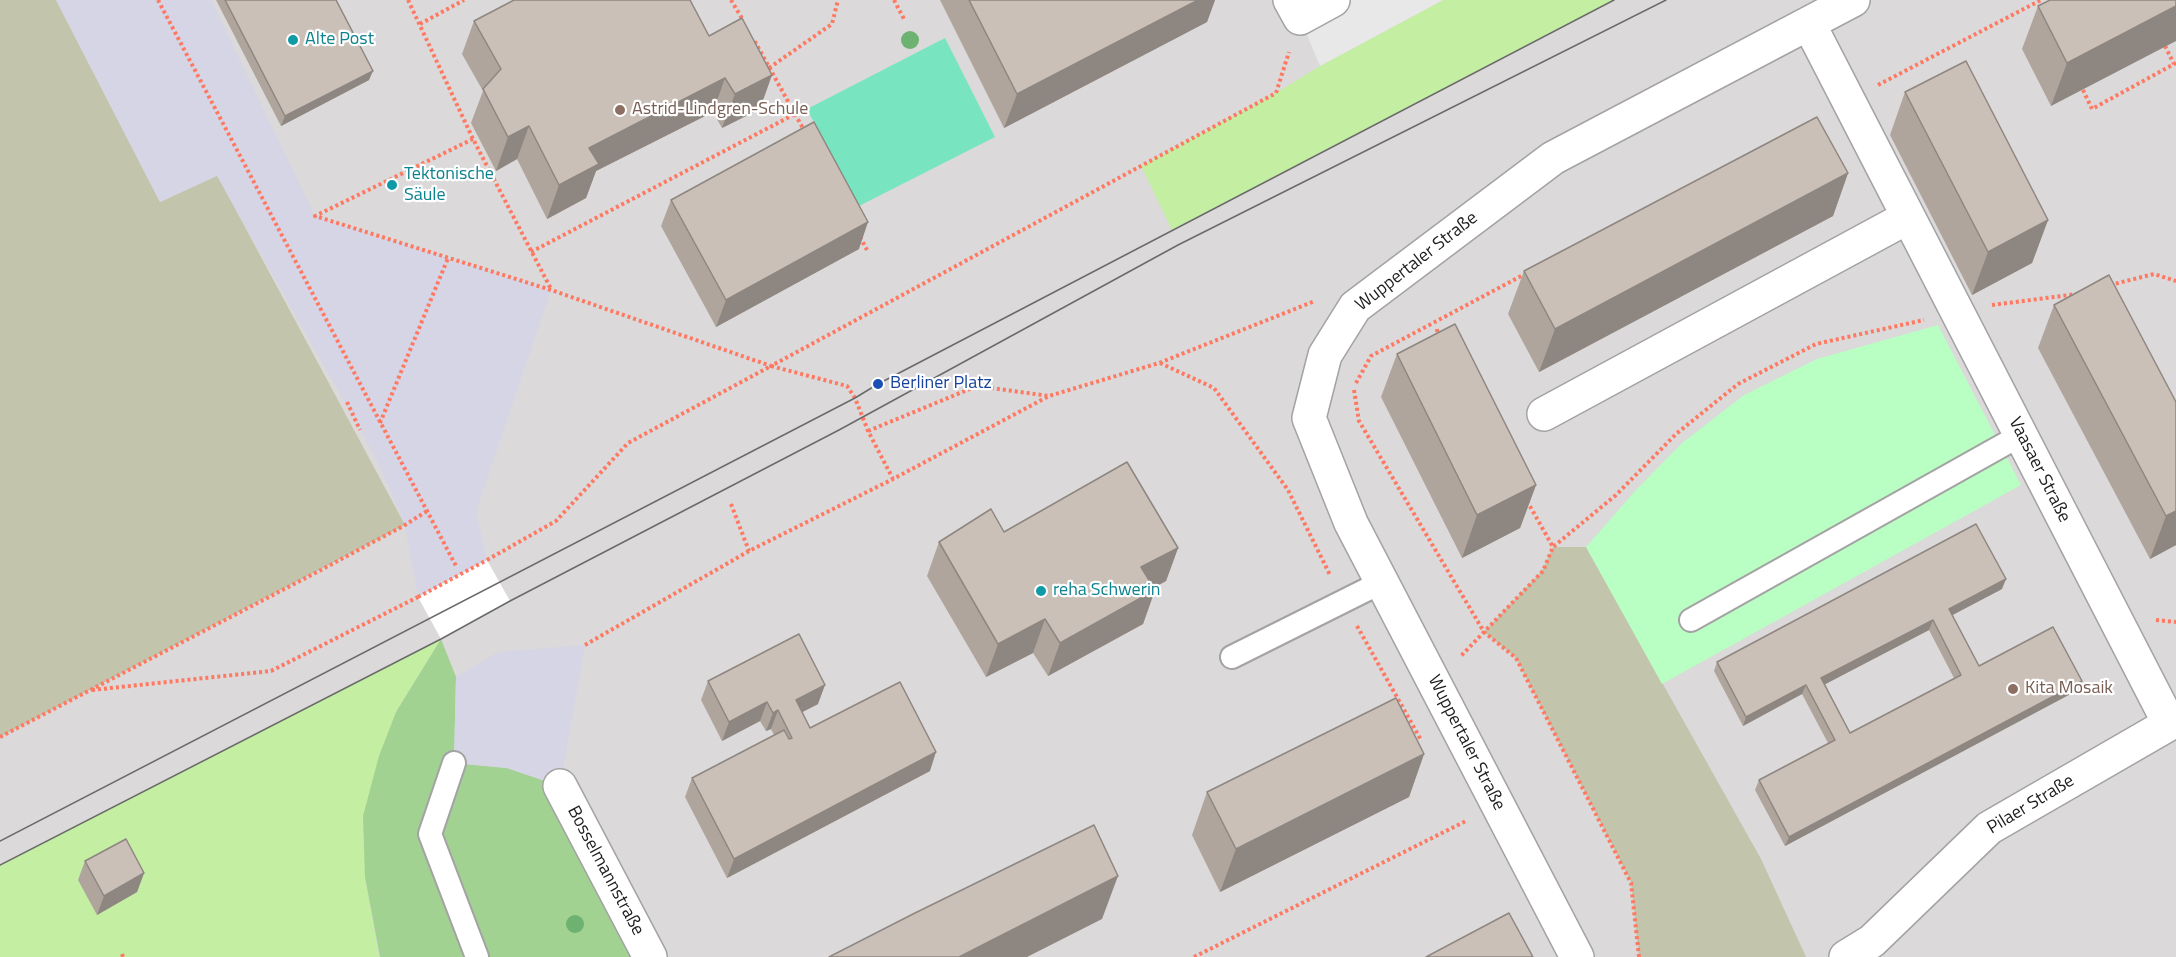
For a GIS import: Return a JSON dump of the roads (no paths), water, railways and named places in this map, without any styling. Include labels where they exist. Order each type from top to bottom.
[{"type":"street","points":[[1295,9],[1333,0]]},
{"type":"street","name":"Wuppertaler Straße","points":[[1577,957],[1351,523],[1310,418],[1325,355],[1355,307],[1553,158],[1853,0]]},
{"type":"street","name":"Vaasaer Straße","points":[[1809,24],[2021,435],[2173,721]]},
{"type":"street","points":[[1544,414],[1908,218]]},
{"type":"street","name":"Pilaer Straße","points":[[1846,957],[1872,941],[1989,828],[2173,721]]},
{"type":"street","name":"Bosselmannstraße","points":[[560,786],[650,957]]},
{"type":"lane","points":[[1690,620],[2021,435]]},
{"type":"lane","points":[[1232,657],[1382,582]]},
{"type":"lane","points":[[454,763],[430,834],[477,957]]},
{"type":"tram line","points":[[0,841],[855,398],[1614,0]]},
{"type":"tram line","points":[[0,865],[441,639],[839,430],[1178,245],[1666,0]]},
{"type":"place","name":"Alte Post","points":[[293,40]]},
{"type":"place","name":"Astrid-Lindgren-Schule","points":[[620,110]]},
{"type":"place","name":"Tektonische Säule","points":[[392,185]]},
{"type":"place","name":"Berliner Platz","points":[[878,384]]},
{"type":"place","name":"reha Schwerin","points":[[1041,591]]},
{"type":"place","name":"Kita Mosaik","points":[[2013,689]]}]
